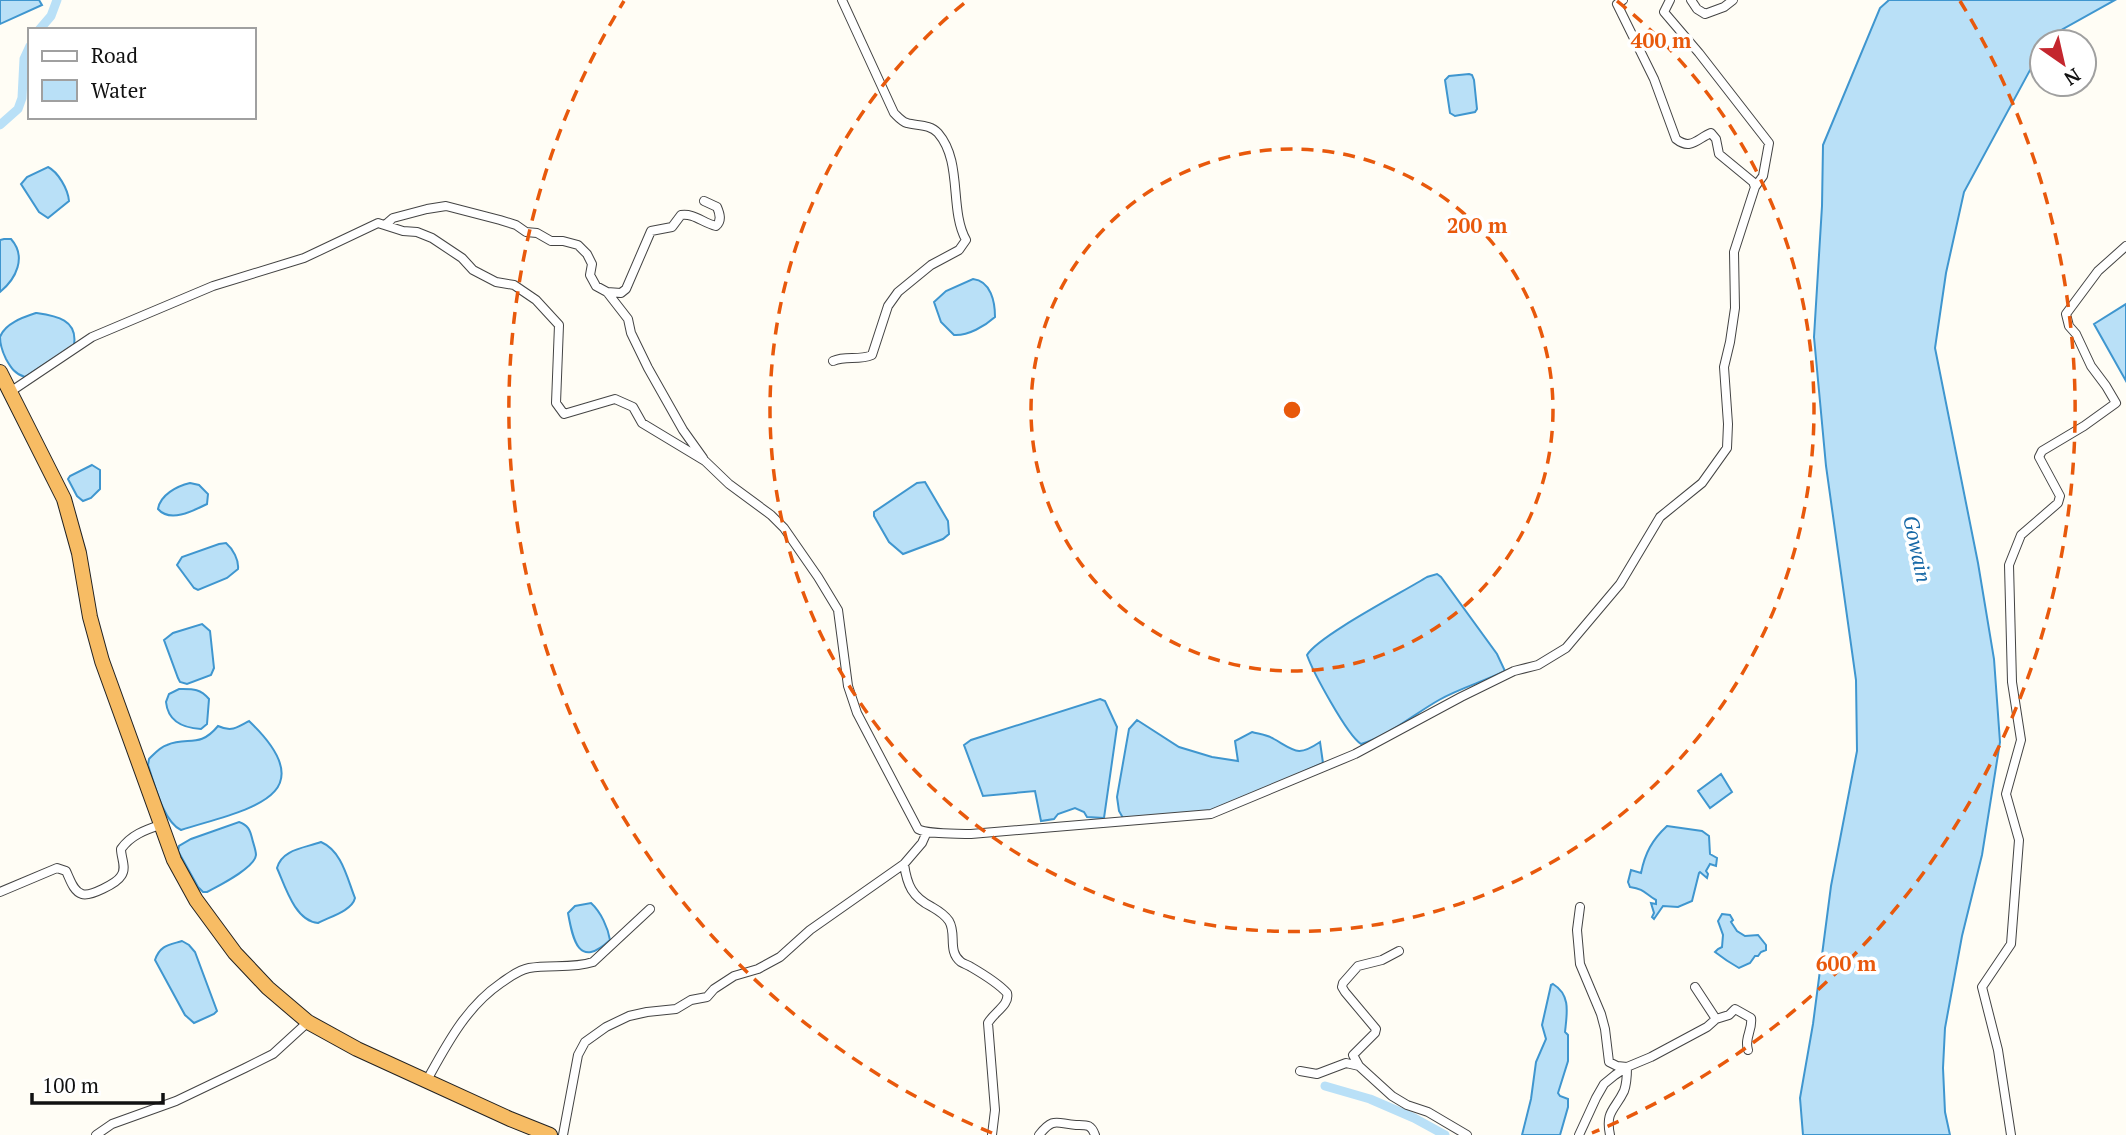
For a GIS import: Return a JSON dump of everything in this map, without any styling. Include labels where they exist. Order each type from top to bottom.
[{"type":"highway","points":[[0,372],[64,499],[79,553],[90,617],[102,661],[160,825],[174,860],[196,900],[235,953],[268,988],[308,1022],[357,1049],[551,1135]]},
{"type":"street","points":[[833,361],[842,357],[860,359],[872,355],[888,306],[898,292],[931,265],[959,250],[966,240],[959,227],[956,182],[947,148],[937,131],[904,123],[894,113],[842,0]]},
{"type":"street","points":[[1623,0],[1617,4],[1654,79],[1676,139],[1682,144],[1690,145],[1700,142],[1712,133],[1719,154],[1753,182],[1755,187]]},
{"type":"street","points":[[385,225],[393,218],[446,206],[516,225],[526,232],[537,233],[551,241],[578,245],[587,254],[592,264],[590,275],[596,286],[607,292],[628,319],[631,333],[648,368],[683,430],[705,460],[729,484],[784,528],[838,610],[848,686],[857,713],[918,829],[926,834],[971,834],[1211,814],[1355,754],[1461,697],[1514,671],[1538,665],[1566,648],[1620,584],[1660,517],[1702,483],[1727,448],[1724,367],[1735,308],[1734,252],[1755,187],[1763,176],[1769,143],[1699,52],[1664,12],[1670,0]]},
{"type":"street","points":[[1691,0],[1697,9],[1705,13],[1724,7],[1733,0]]},
{"type":"street","points":[[607,292],[621,293],[626,289],[651,231],[672,227],[681,215],[687,214],[716,226],[720,217],[717,207],[704,201]]},
{"type":"street","points":[[10,393],[92,337],[202,290],[304,258],[378,223],[432,238],[473,270],[495,282],[514,285],[536,300],[559,325],[556,403],[564,414],[615,400],[633,407],[642,423],[705,460]]},
{"type":"street","points":[[2011,1135],[1998,1050],[1982,987],[2011,944],[2019,840],[2006,794],[2021,740],[2012,682],[2009,565],[2021,535],[2058,503],[2060,496],[2039,457],[2042,451],[2116,403],[2091,366],[2076,334],[2069,326],[2066,314],[2098,271],[2126,246]]},
{"type":"street","points":[[0,892],[57,868],[66,871],[74,888],[82,894],[100,890],[120,878],[123,873],[121,849],[127,841],[160,825]]},
{"type":"street","points":[[563,1135],[578,1055],[585,1042],[606,1027],[629,1016],[676,1009],[691,1000],[707,997],[734,976],[758,969],[780,957],[810,930],[904,864],[926,834]]},
{"type":"street","points":[[904,864],[907,884],[912,893],[947,917],[952,926],[954,953],[961,962],[1007,993],[1007,1002],[993,1014],[988,1023],[995,1110],[992,1135]]},
{"type":"street","points":[[1580,907],[1577,930],[1580,964],[1603,1021],[1609,1062],[1627,1067]]},
{"type":"street","points":[[427,1080],[450,1037],[490,990],[526,968],[593,962],[650,909]]},
{"type":"street","points":[[1399,951],[1382,960],[1358,966],[1343,983],[1345,992],[1376,1029],[1353,1055],[1359,1066],[1392,1096],[1407,1105],[1428,1112],[1467,1135]]},
{"type":"street","points":[[1695,987],[1716,1018]]},
{"type":"street","points":[[1579,1135],[1604,1084],[1627,1067],[1707,1027],[1716,1018],[1729,1016],[1735,1009],[1751,1018],[1748,1050]]},
{"type":"street","points":[[96,1135],[112,1124],[176,1101],[273,1054],[308,1022]]},
{"type":"street","points":[[1300,1071],[1317,1074],[1346,1063],[1359,1066]]},
{"type":"street","points":[[1610,1135],[1610,1112],[1625,1090],[1627,1067]]},
{"type":"street","points":[[1039,1135],[1052,1123],[1059,1121],[1087,1125],[1093,1129],[1095,1135]]},
{"type":"water","points":[[0,0],[39,0],[42,5],[0,24]]},
{"type":"water","name":"Gowain","points":[[1889,0],[2115,0],[2065,28],[2028,28],[2028,74],[1964,192],[1946,273],[1935,348],[1978,563],[1994,659],[2000,742],[1982,855],[1962,936],[1945,1028],[1945,1112],[1950,1135],[1803,1135],[1800,1098],[1813,1024],[1831,886],[1857,751],[1856,680],[1826,466],[1814,337],[1823,145],[1880,8]]},
{"type":"water","points":[[1469,74],[1474,80],[1477,109],[1475,112],[1455,116],[1450,113],[1445,80],[1449,76]]},
{"type":"water","points":[[48,167],[62,181],[69,201],[48,218],[39,212],[21,184],[27,177]]},
{"type":"water","points":[[11,239],[16,246],[19,260],[11,281],[0,292],[0,240]]},
{"type":"water","points":[[973,279],[988,288],[993,299],[995,317],[976,330],[954,335],[941,322],[934,302],[946,291]]},
{"type":"water","points":[[2126,304],[2126,381],[2094,324]]},
{"type":"water","points":[[36,313],[64,320],[69,324],[73,329],[74,345],[25,377],[16,372],[6,359],[0,337],[10,324]]},
{"type":"water","points":[[92,465],[100,470],[100,489],[91,498],[83,501],[77,496],[68,479]]},
{"type":"water","points":[[925,482],[948,521],[949,534],[943,539],[903,554],[889,542],[874,512],[917,483]]},
{"type":"water","points":[[190,483],[199,485],[208,494],[207,504],[175,515],[163,513],[158,509],[162,499],[170,492]]},
{"type":"water","points":[[226,543],[235,555],[238,569],[227,578],[198,590],[194,588],[177,565],[182,557]]},
{"type":"water","points":[[1437,574],[1497,654],[1505,671],[1447,696],[1391,730],[1361,744],[1339,716],[1307,655],[1343,626],[1427,577]]},
{"type":"water","points":[[202,624],[210,631],[214,668],[211,675],[187,684],[180,682],[164,640],[173,633]]},
{"type":"water","points":[[179,689],[199,691],[209,699],[207,724],[201,729],[178,723],[170,715],[166,702],[169,694]]},
{"type":"water","points":[[1100,699],[1105,701],[1117,727],[1104,818],[1087,817],[1084,812],[1075,808],[1058,814],[1054,819],[1041,821],[1035,791],[983,796],[964,745],[971,740]]},
{"type":"water","points":[[1137,720],[1179,747],[1212,757],[1238,761],[1235,741],[1252,732],[1269,736],[1297,751],[1306,750],[1320,742],[1323,763],[1207,812],[1123,818],[1117,797],[1129,729]]},
{"type":"water","points":[[249,721],[272,747],[281,768],[279,784],[269,797],[251,807],[181,830],[164,810],[148,765],[149,759],[164,746],[199,740],[218,726],[234,728]]},
{"type":"water","points":[[1721,774],[1732,792],[1710,808],[1698,791]]},
{"type":"water","points":[[239,822],[247,826],[250,833],[256,853],[254,860],[235,876],[203,892],[178,851],[179,846]]},
{"type":"water","points":[[1667,826],[1702,831],[1709,836],[1710,854],[1717,858],[1716,866],[1710,864],[1706,871],[1707,878],[1699,873],[1692,901],[1678,907],[1663,906],[1654,919],[1651,903],[1656,904],[1656,900],[1642,890],[1630,887],[1628,882],[1631,870],[1641,873],[1650,847]]},
{"type":"water","points":[[321,842],[339,858],[355,898],[350,907],[318,923],[310,921],[297,909],[277,868],[289,853]]},
{"type":"water","points":[[591,903],[604,920],[610,940],[600,948],[584,952],[575,941],[568,913],[575,906]]},
{"type":"water","points":[[1722,914],[1730,915],[1737,931],[1745,936],[1758,935],[1766,945],[1766,950],[1739,968],[1715,952],[1722,947],[1723,935],[1718,921]]},
{"type":"water","points":[[182,941],[195,952],[217,1011],[194,1023],[185,1015],[155,960],[162,948]]},
{"type":"water","points":[[1553,984],[1563,993],[1567,1005],[1565,1032],[1568,1035],[1568,1061],[1558,1093],[1568,1099],[1568,1107],[1560,1135],[1522,1135],[1536,1062],[1546,1039],[1542,1025]]},
{"type":"waterway","points":[[41,28],[51,16],[57,0]]},
{"type":"waterway","points":[[0,125],[18,109],[22,98],[24,59],[28,50]]},
{"type":"waterway","points":[[1325,1086],[1370,1099],[1445,1135]]}]
